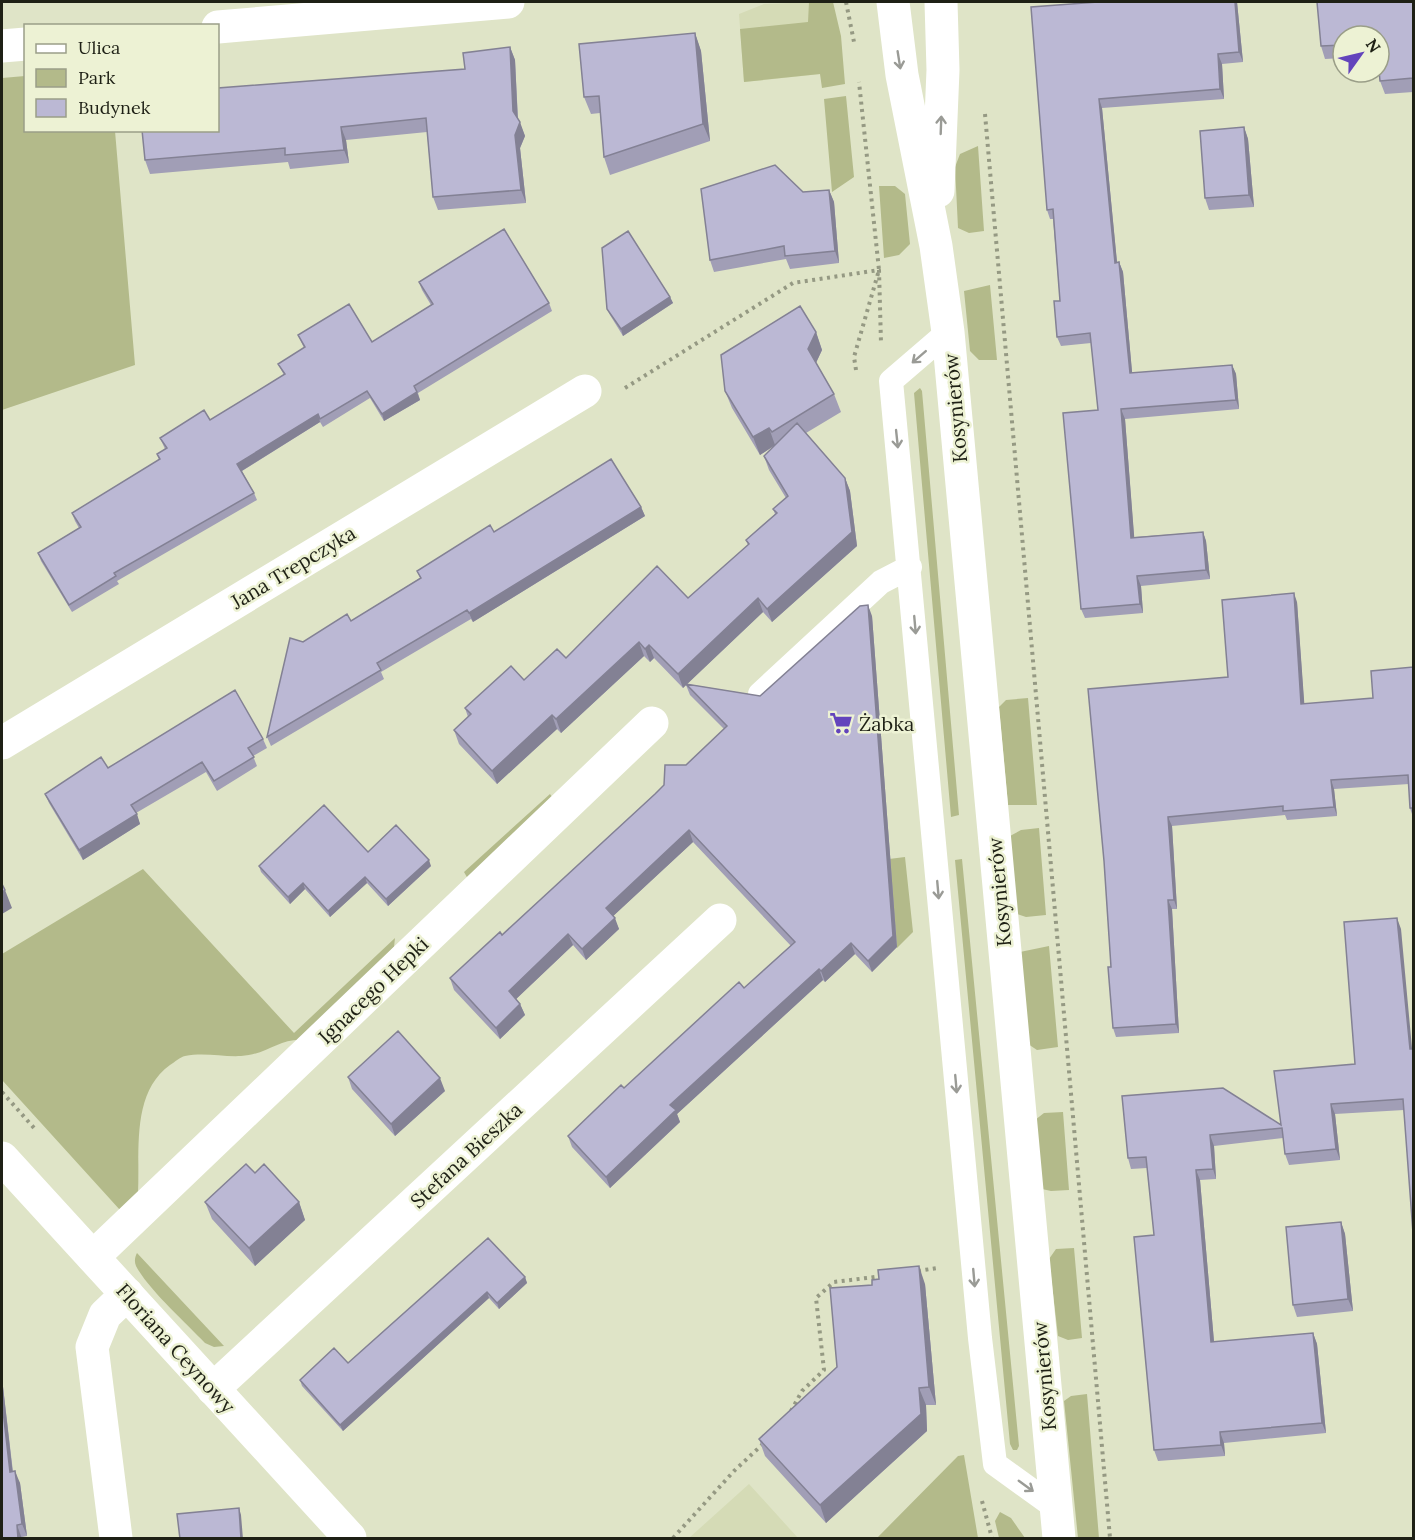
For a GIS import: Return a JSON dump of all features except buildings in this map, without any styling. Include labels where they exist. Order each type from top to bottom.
[{"type":"street","points":[[219,27],[508,2]]},
{"type":"street","name":"Kosynierów","points":[[893,2],[902,75],[936,246],[948,332],[1058,1523]]},
{"type":"street","name":"Kosynierów","points":[[936,246],[943,69],[941,2]]},
{"type":"street","points":[[2,46],[24,44]]},
{"type":"street","name":"Jana Trepczyka","points":[[2,743],[585,391]]},
{"type":"street","name":"Ignacego Hepki","points":[[93,1257],[652,723]]},
{"type":"street","name":"Stefana Bieszka","points":[[213,1389],[720,920]]},
{"type":"street","name":"Floriana Ceynowy","points":[[2,1158],[350,1539]]},
{"type":"street","points":[[116,1539],[92,1347],[105,1316],[127,1294]]},
{"type":"lane","points":[[948,332],[891,381],[980,1338],[995,1464],[1058,1523]]},
{"type":"lane","points":[[760,694],[881,582],[910,567]]},
{"type":"path","points":[[985,112],[1110,1539]]},
{"type":"path","points":[[585,391],[612,396],[793,283],[879,270],[880,340],[891,381]]},
{"type":"path","points":[[913,1272],[946,1267]]},
{"type":"path","points":[[788,1417],[802,1391],[824,1370],[816,1298],[834,1282],[890,1275]]},
{"type":"path","points":[[673,1539],[734,1471],[767,1441]]},
{"type":"path","points":[[984,1509],[992,1539]]},
{"type":"shaded area","points":[[817,2],[821,74],[744,82],[739,14],[764,4]]},
{"type":"shaded area","points":[[749,1484],[798,1538],[689,1538]]},
{"type":"green space","points":[[809,2],[833,2],[841,36],[845,84],[822,88],[820,74],[744,82],[740,29],[808,22]]},
{"type":"green space","points":[[24,76],[24,132],[115,132],[135,365],[2,410],[2,78]]},
{"type":"green space","points":[[846,96],[854,177],[832,192],[824,99]]},
{"type":"green space","points":[[978,146],[984,231],[969,233],[958,228],[955,167],[960,154]]},
{"type":"green space","points":[[879,186],[895,186],[905,194],[910,244],[899,255],[884,258]]},
{"type":"green space","points":[[990,285],[997,360],[979,360],[970,351],[964,291]]},
{"type":"green space","points":[[920,388],[959,815],[951,817],[914,393]]},
{"type":"green space","points":[[1028,698],[1037,805],[1008,805],[999,707],[1006,700]]},
{"type":"green space","points":[[550,794],[555,801],[468,879],[464,872]]},
{"type":"green space","points":[[1039,828],[1046,915],[1026,917],[1017,914],[1010,836],[1021,830]]},
{"type":"green space","points":[[905,857],[913,932],[897,948],[889,859]]},
{"type":"green space","points":[[962,859],[1019,1446],[1017,1450],[1013,1450],[1010,1444],[955,860]]},
{"type":"green space","points":[[143,869],[294,1033],[395,938],[394,947],[305,1040],[288,1041],[250,1055],[185,1056],[170,1065],[149,1091],[143,1107],[139,1141],[138,1193],[120,1210],[2,1080],[2,954]]},
{"type":"green space","points":[[1049,946],[1058,1047],[1037,1050],[1028,1044],[1020,952]]},
{"type":"green space","points":[[1063,1112],[1069,1190],[1051,1191],[1042,1189],[1035,1120],[1044,1113]]},
{"type":"green space","points":[[1074,1248],[1082,1338],[1068,1340],[1058,1336],[1049,1259],[1056,1249]]},
{"type":"green space","points":[[137,1253],[224,1346],[214,1347],[205,1343],[158,1295],[136,1266]]},
{"type":"green space","points":[[1087,1394],[1099,1538],[1078,1538],[1064,1401],[1071,1396]]},
{"type":"green space","points":[[964,1455],[978,1538],[877,1538],[958,1456]]},
{"type":"green space","points":[[1000,1512],[1011,1518],[1025,1538],[999,1538],[995,1521]]},
{"type":"place","name":"Żabka","points":[[841,723]]}]
